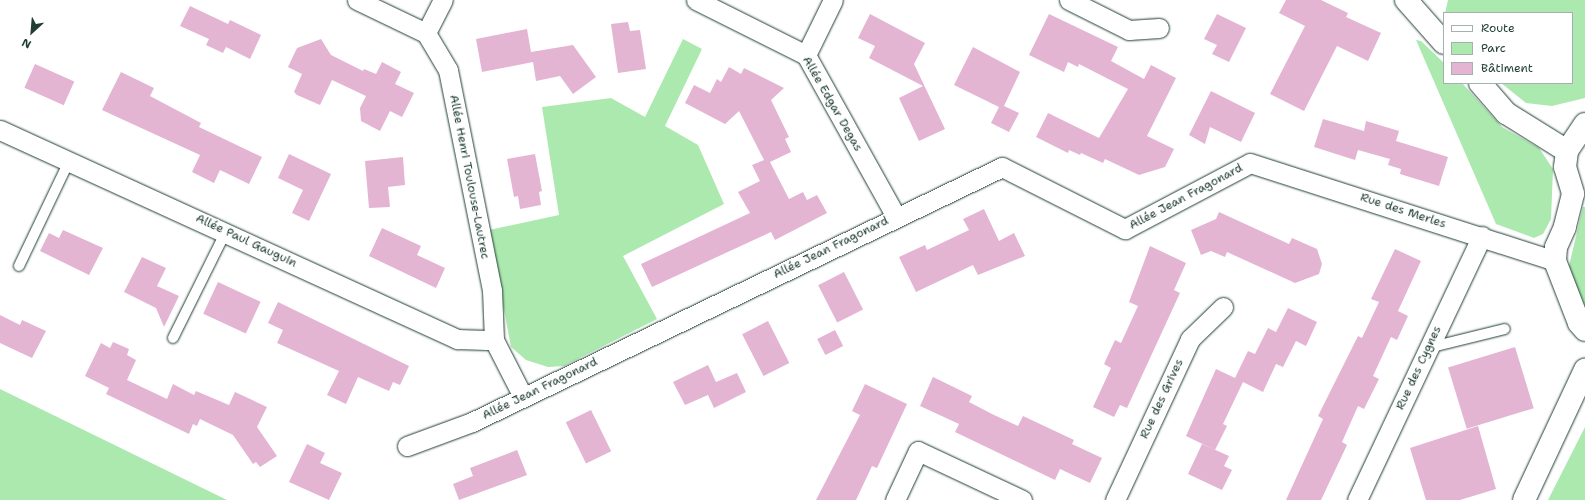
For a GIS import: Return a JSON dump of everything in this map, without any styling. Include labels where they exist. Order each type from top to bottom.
[{"type":"street","points":[[357,0],[426,33],[443,0]]},
{"type":"street","name":"Allée Edgar Degas","points":[[696,0],[806,55],[896,217]]},
{"type":"street","points":[[806,55],[833,0]]},
{"type":"street","points":[[1069,0],[1129,30],[1159,28]]},
{"type":"street","points":[[1406,0],[1443,42]]},
{"type":"street","name":"Allée Henri Toulouse-Lautrec","points":[[426,33],[448,70],[492,290],[494,340],[523,397]]},
{"type":"street","points":[[1481,84],[1506,113],[1567,150]]},
{"type":"street","points":[[1585,124],[1567,150],[1565,166],[1579,195],[1556,247],[1555,261],[1576,316],[1585,330]]},
{"type":"street","name":"Allée Paul Gauguin","points":[[0,130],[226,231],[457,339],[494,340]]},
{"type":"street","name":"Allée Jean Fragonard","points":[[407,446],[472,422],[1002,167],[1125,229],[1250,162]]},
{"type":"street","name":"Rue des Merles","points":[[1250,162],[1482,236],[1555,261]]},
{"type":"street","name":"Rue des Cygnes","points":[[1357,500],[1482,236]]},
{"type":"street","name":"Rue des Grives","points":[[1115,500],[1190,339],[1223,307]]},
{"type":"street","points":[[1524,500],[1585,370]]},
{"type":"street","points":[[895,500],[918,451],[1022,500]]},
{"type":"lane","points":[[19,266],[69,161]]},
{"type":"lane","points":[[173,338],[226,231]]},
{"type":"lane","points":[[1428,348],[1505,329]]},
{"type":"green space","points":[[1448,0],[1585,0],[1585,98],[1552,106],[1526,103],[1502,84],[1573,84],[1573,12],[1445,12]]},
{"type":"green space","points":[[683,39],[702,49],[665,126],[698,145],[724,204],[623,256],[657,319],[564,366],[548,367],[526,360],[511,347],[489,230],[559,215],[542,107],[611,98],[645,117]]},
{"type":"green space","points":[[1416,40],[1421,41],[1443,62],[1443,84],[1463,84],[1502,127],[1539,148],[1553,169],[1551,219],[1543,234],[1534,238],[1496,224]]},
{"type":"green space","points":[[1583,207],[1585,207],[1585,312],[1577,298],[1569,266]]},
{"type":"green space","points":[[0,389],[227,500],[0,500]]},
{"type":"green space","points":[[1585,427],[1585,500],[1548,500]]},
{"type":"building","points":[[1286,0],[1321,0],[1348,13],[1346,17],[1381,33],[1368,61],[1337,46],[1304,111],[1270,94],[1305,26],[1279,13]]},
{"type":"building","points":[[190,6],[228,24],[230,20],[261,35],[250,59],[226,47],[223,53],[206,45],[209,39],[180,26]]},
{"type":"building","points":[[870,14],[925,43],[914,64],[945,129],[919,141],[899,98],[923,86],[869,58],[875,46],[858,38]]},
{"type":"building","points":[[1049,14],[1118,47],[1111,61],[1144,79],[1151,65],[1176,78],[1147,136],[1174,149],[1165,167],[1139,175],[1105,159],[1103,163],[1081,153],[1080,155],[1069,150],[1068,153],[1036,137],[1048,113],[1099,138],[1128,89],[1079,64],[1078,67],[1068,62],[1064,72],[1029,55]]},
{"type":"building","points":[[1217,14],[1246,28],[1229,62],[1212,54],[1217,45],[1204,39]]},
{"type":"building","points":[[628,22],[630,31],[640,30],[646,69],[618,73],[611,24]]},
{"type":"building","points":[[527,29],[531,52],[573,45],[596,77],[573,94],[560,76],[536,81],[533,62],[482,72],[476,39]]},
{"type":"building","points":[[321,39],[331,55],[363,71],[364,69],[376,74],[382,62],[401,72],[395,84],[414,93],[402,117],[390,111],[380,131],[361,121],[360,108],[366,96],[332,80],[320,105],[297,95],[294,92],[302,74],[288,67],[297,48]]},
{"type":"building","points":[[973,47],[1020,72],[1004,106],[1019,113],[1009,132],[991,123],[999,107],[954,85]]},
{"type":"building","points":[[35,64],[74,81],[64,105],[24,88]]},
{"type":"building","points":[[729,67],[741,74],[744,68],[784,88],[771,100],[789,137],[785,139],[791,152],[770,162],[789,199],[803,192],[807,200],[817,195],[827,213],[775,240],[771,232],[652,287],[641,264],[750,213],[738,192],[760,181],[752,165],[764,160],[739,111],[725,124],[685,103],[694,85],[710,93],[717,79],[721,82]]},
{"type":"building","points":[[121,72],[154,88],[150,96],[201,123],[199,127],[262,157],[249,184],[220,170],[214,183],[192,172],[200,155],[102,110]]},
{"type":"building","points":[[1211,91],[1255,113],[1241,142],[1210,127],[1205,144],[1189,135]]},
{"type":"building","points":[[1323,119],[1364,131],[1366,121],[1399,131],[1396,141],[1448,157],[1439,186],[1400,174],[1401,169],[1388,165],[1390,159],[1358,150],[1355,160],[1314,147]]},
{"type":"building","points":[[289,154],[331,174],[309,221],[292,213],[303,190],[278,178]]},
{"type":"building","points":[[535,154],[542,191],[539,192],[541,205],[520,209],[518,196],[514,197],[507,159]]},
{"type":"building","points":[[403,157],[405,185],[388,187],[390,207],[369,208],[365,161]]},
{"type":"building","points":[[984,209],[999,241],[1014,233],[1025,256],[978,275],[973,265],[916,292],[899,257],[925,245],[927,250],[969,230],[963,219]]},
{"type":"building","points":[[1219,212],[1289,244],[1292,238],[1317,249],[1322,264],[1319,274],[1295,283],[1227,252],[1225,257],[1211,251],[1201,255],[1191,230],[1216,219]]},
{"type":"building","points":[[382,228],[421,246],[417,255],[445,268],[436,288],[369,256]]},
{"type":"building","points":[[63,230],[103,248],[89,275],[40,251],[49,233],[59,238]]},
{"type":"building","points":[[1150,246],[1186,263],[1174,290],[1180,293],[1127,408],[1120,405],[1114,417],[1093,407],[1111,368],[1104,364],[1115,340],[1121,343],[1138,306],[1129,302]]},
{"type":"building","points":[[1395,249],[1421,261],[1398,311],[1408,316],[1397,340],[1391,337],[1373,376],[1379,379],[1364,409],[1358,406],[1342,442],[1347,445],[1321,500],[1286,500],[1323,419],[1318,416],[1358,336],[1362,338],[1379,302],[1371,299]]},
{"type":"building","points":[[142,257],[166,268],[157,286],[179,296],[164,327],[156,308],[124,292]]},
{"type":"building","points":[[844,272],[863,309],[837,323],[818,285]]},
{"type":"building","points":[[218,282],[261,302],[246,334],[203,314]]},
{"type":"building","points":[[278,302],[409,366],[400,385],[393,382],[389,391],[358,377],[346,404],[327,395],[339,371],[277,343],[283,330],[268,323]]},
{"type":"building","points":[[1288,308],[1317,322],[1306,346],[1296,341],[1283,367],[1276,364],[1263,392],[1243,382],[1223,424],[1227,426],[1215,450],[1186,436],[1216,369],[1235,378],[1248,351],[1255,354],[1268,328],[1276,332]]},
{"type":"building","points":[[0,315],[20,325],[22,320],[46,331],[32,358],[0,343]]},
{"type":"building","points":[[768,321],[789,363],[763,376],[742,334]]},
{"type":"building","points":[[835,330],[843,346],[825,355],[817,339]]},
{"type":"building","points":[[113,342],[129,349],[127,355],[136,360],[127,380],[167,399],[173,384],[194,395],[196,391],[229,405],[235,392],[267,407],[257,427],[277,456],[260,467],[256,462],[253,464],[233,435],[200,419],[197,426],[193,424],[189,434],[106,394],[109,388],[85,376],[101,343],[110,348]]},
{"type":"building","points":[[1515,347],[1534,408],[1467,429],[1448,367]]},
{"type":"building","points":[[708,365],[716,382],[737,373],[746,392],[714,408],[708,395],[685,405],[673,382]]},
{"type":"building","points":[[933,377],[972,396],[969,402],[994,415],[1018,426],[1023,416],[1074,440],[1072,444],[1102,458],[1090,483],[1060,469],[1055,480],[955,432],[959,424],[920,406]]},
{"type":"building","points":[[865,384],[907,404],[877,468],[872,466],[856,500],[816,500],[860,415],[852,411]]},
{"type":"building","points":[[591,410],[611,451],[586,464],[566,422]]},
{"type":"building","points":[[1478,426],[1496,489],[1460,500],[1426,500],[1410,448]]},
{"type":"building","points":[[307,444],[325,453],[320,463],[342,473],[329,500],[289,482]]},
{"type":"building","points":[[1202,444],[1229,456],[1224,466],[1232,470],[1222,490],[1188,474]]},
{"type":"building","points":[[517,450],[527,475],[459,500],[453,484],[473,476],[470,468]]}]
